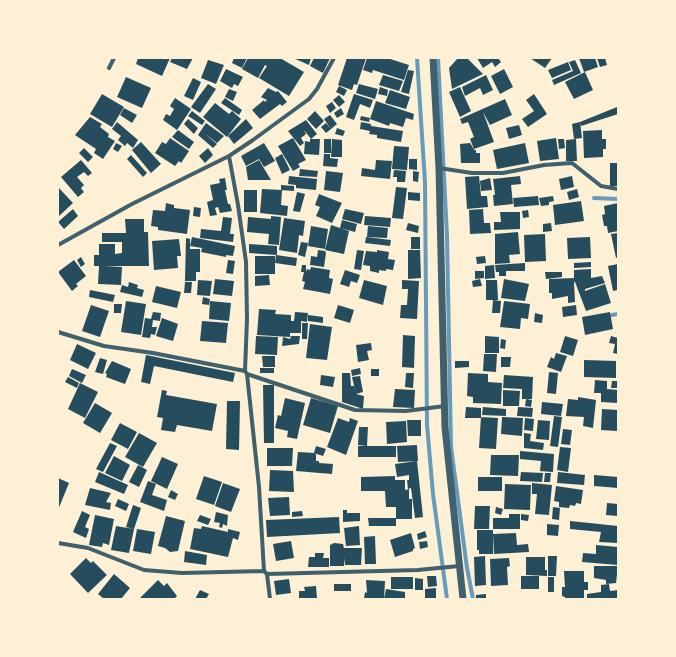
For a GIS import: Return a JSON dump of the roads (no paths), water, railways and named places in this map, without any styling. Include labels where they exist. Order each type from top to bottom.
[{"type":"street","points":[[110,68],[114,58]]},
{"type":"street","points":[[58,245],[132,204],[229,156],[309,99],[317,89],[334,58]]},
{"type":"street","points":[[433,58],[439,168],[445,406],[463,599]]},
{"type":"street","points":[[229,156],[246,262],[246,372],[259,488],[266,573],[270,599]]},
{"type":"street","points":[[439,168],[472,173],[503,173],[544,165],[572,163],[601,186],[618,189]]},
{"type":"street","points":[[58,332],[104,346],[153,353],[246,372],[355,410],[406,411],[445,406]]},
{"type":"street","points":[[58,543],[88,548],[119,562],[144,570],[182,573],[424,570],[459,566]]},
{"type":"waterway","points":[[417,58],[425,182],[427,425],[433,494],[447,599]]},
{"type":"waterway","points":[[438,58],[447,236],[451,447],[467,568],[473,599]]},
{"type":"waterway","points":[[594,198],[618,199]]},
{"type":"waterway","points":[[612,315],[618,314]]}]
